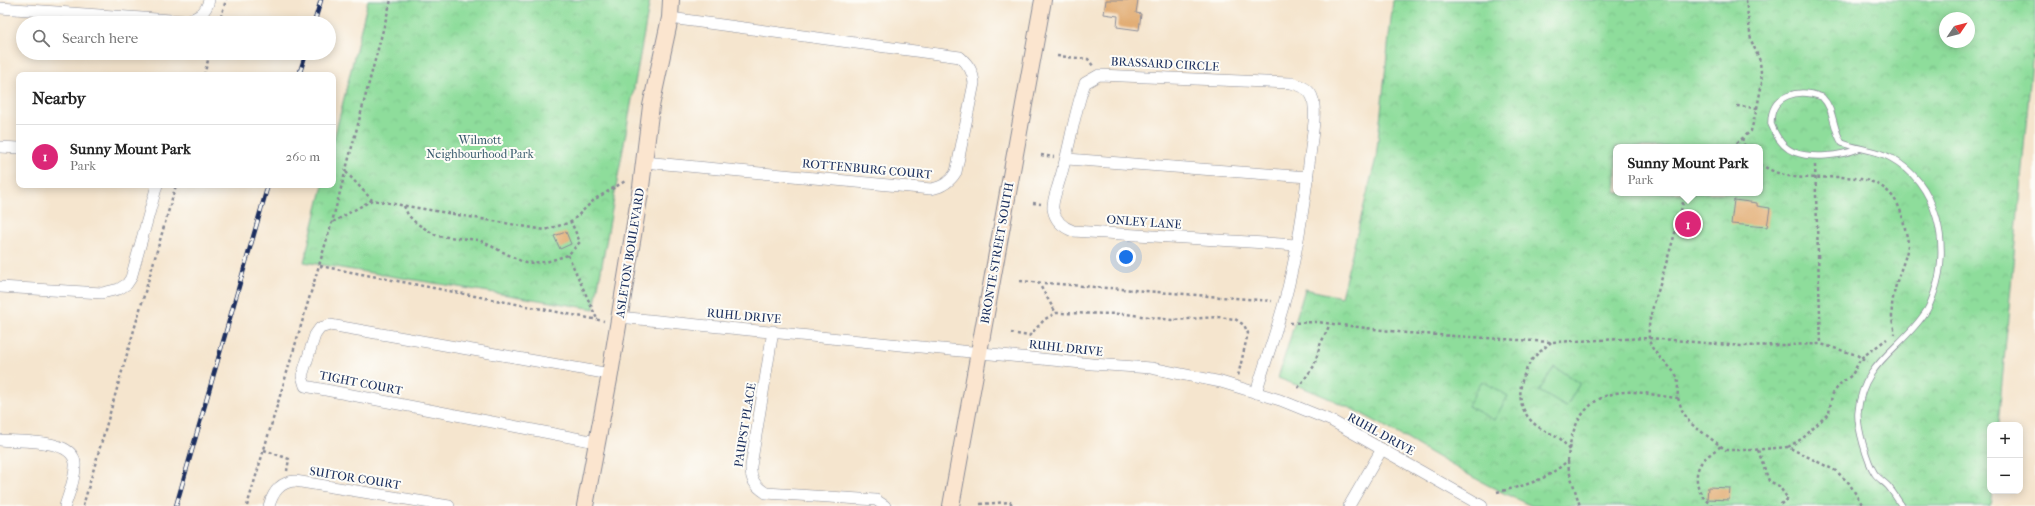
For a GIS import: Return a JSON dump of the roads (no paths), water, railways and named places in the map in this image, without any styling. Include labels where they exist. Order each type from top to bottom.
[{"type":"main road","name":"ASLETON BOULEVARD","points":[[585,506],[610,374],[644,166],[651,106],[670,18],[671,0]]},
{"type":"main road","name":"BRONTE STREET SOUTH","points":[[951,506],[1043,0]]},
{"type":"street","points":[[199,16],[208,6],[210,0]]},
{"type":"street","points":[[0,8],[114,16]]},
{"type":"street","name":"ROTTENBURG COURT","points":[[644,166],[931,189],[938,188],[950,180],[956,172],[974,83],[973,73],[966,62],[960,57],[670,18]]},
{"type":"street","name":"BRASSARD CIRCLE","points":[[1067,159],[1085,83],[1099,74],[1291,83],[1302,85],[1312,94],[1315,108],[1308,177],[1297,245],[1283,303],[1256,393]]},
{"type":"street","points":[[0,147],[16,148]]},
{"type":"street","points":[[1067,159],[1308,177]]},
{"type":"street","name":"ONLEY LANE","points":[[1067,159],[1054,198],[1053,208],[1057,219],[1064,228],[1073,231],[1297,245]]},
{"type":"street","points":[[0,287],[102,294],[119,290],[127,284],[131,278],[156,188]]},
{"type":"street","name":"RUHL DRIVE","points":[[619,321],[774,331],[1151,368],[1235,386],[1303,408],[1332,421],[1482,506]]},
{"type":"street","name":"TIGHT COURT","points":[[596,442],[305,386],[302,376],[315,335],[320,328],[330,325],[610,374]]},
{"type":"street","name":"PAUPST PLACE","points":[[774,331],[751,466],[750,474],[754,482],[766,493],[876,500],[885,506]]},
{"type":"street","points":[[0,440],[61,446],[71,453],[75,462],[75,470],[65,506]]},
{"type":"street","points":[[1349,506],[1382,449]]},
{"type":"street","name":"SUITOR COURT","points":[[269,506],[272,496],[277,488],[295,481],[449,506]]},
{"type":"lane","points":[[1858,149],[1843,155],[1815,155],[1793,152],[1783,144],[1775,133],[1771,124],[1770,116],[1777,102],[1786,96],[1807,93],[1822,96],[1831,110],[1835,134],[1842,144],[1890,157],[1907,170],[1921,185],[1933,206],[1938,225],[1942,252],[1941,269],[1928,309],[1909,334],[1892,348],[1874,367],[1860,401],[1858,415],[1862,440],[1875,474],[1889,488],[1902,506]]},
{"type":"railway","points":[[316,16],[321,0]]},
{"type":"railway","points":[[300,72],[304,60]]},
{"type":"railway","points":[[176,506],[267,188]]},
{"type":"place","name":"Sunny Mount Park","points":[[1688,224]]},
{"type":"park label","name":"Wilmott Neighbourhood Park","points":[[480,147]]}]
